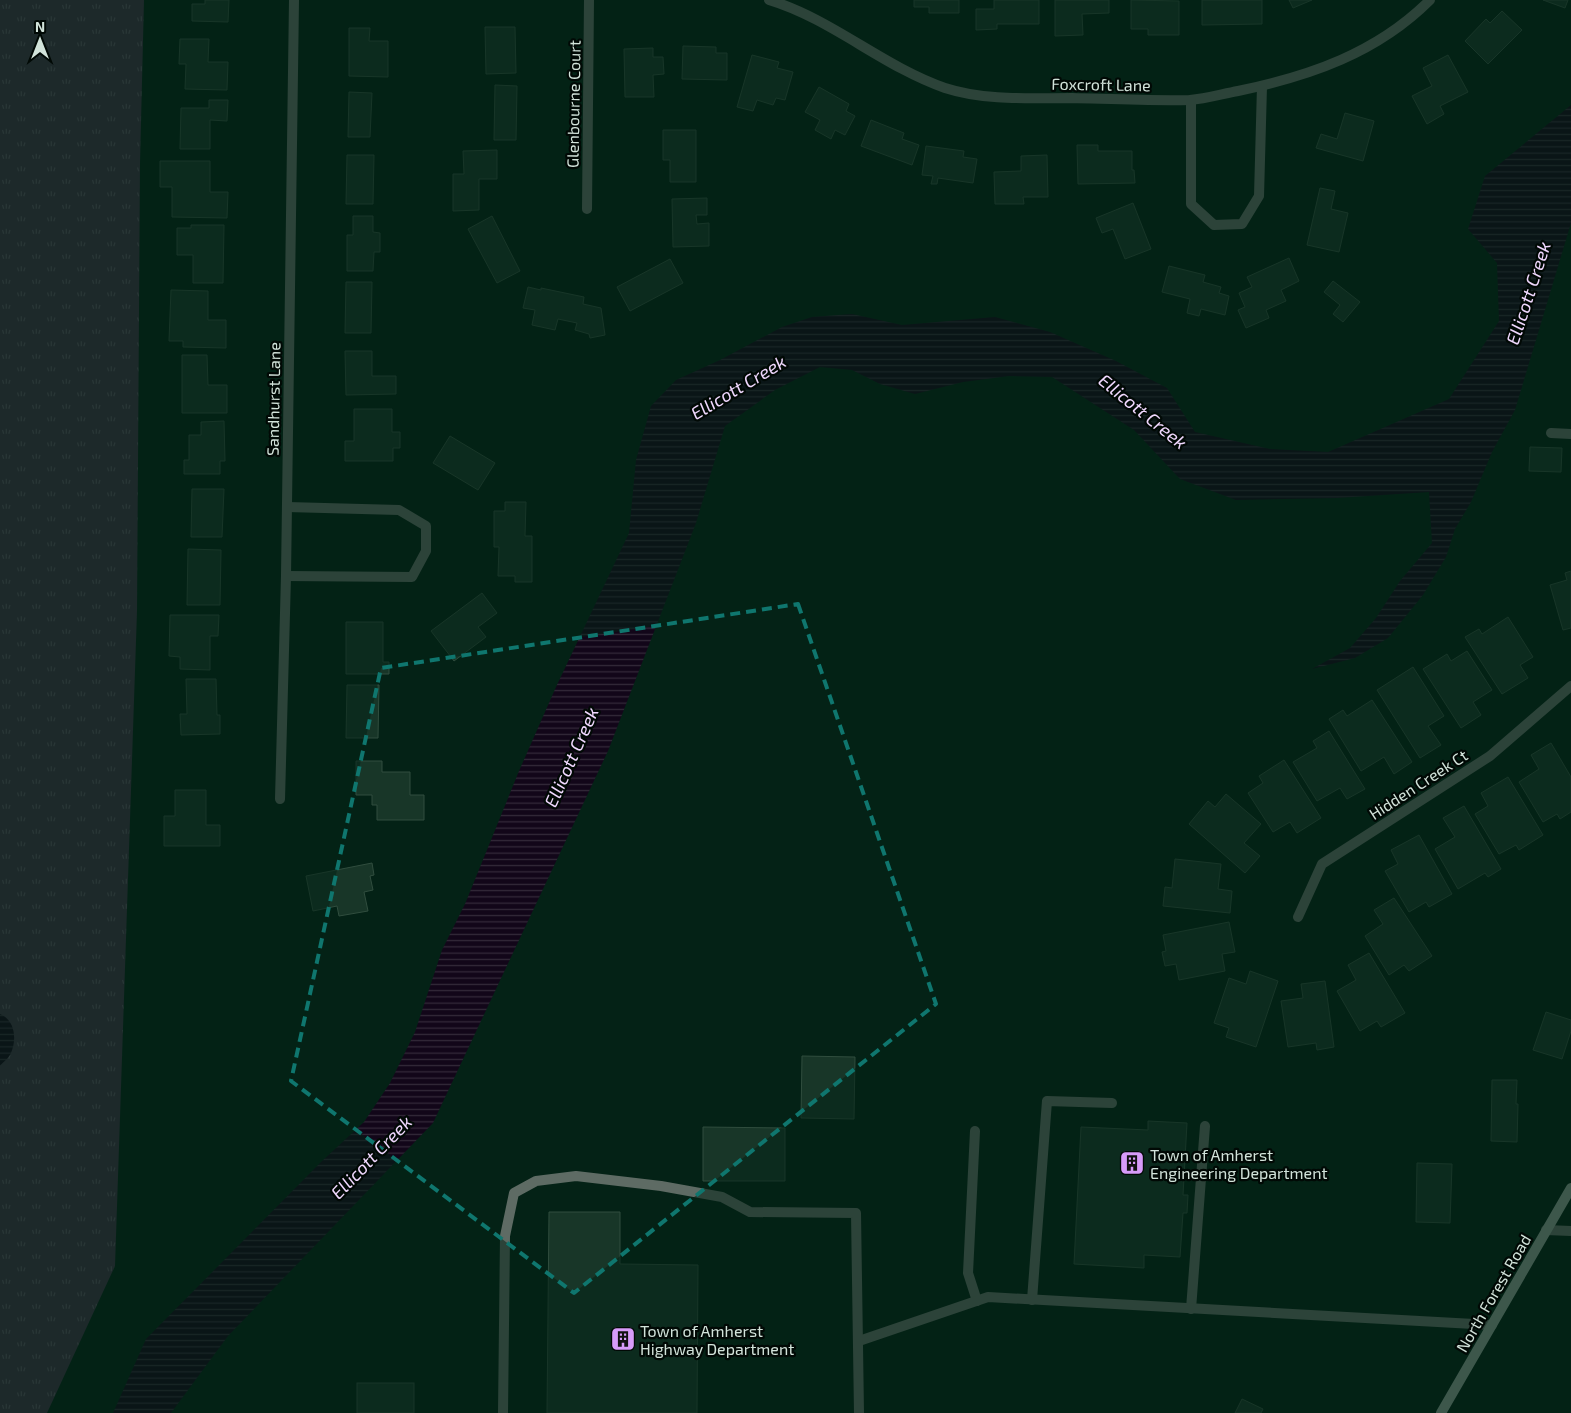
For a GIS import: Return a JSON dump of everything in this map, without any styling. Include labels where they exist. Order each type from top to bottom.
[{"type":"street","name":"Sandhurst Lane","points":[[280,799],[286,576],[294,0]]},
{"type":"street","name":"Glenbourne Court","points":[[587,208],[589,0]]},
{"type":"street","name":"Foxcroft Lane","points":[[769,0],[784,4],[824,23],[903,70],[945,88],[982,97],[1192,100],[1262,86],[1308,74],[1372,44],[1401,25],[1430,0]]},
{"type":"street","points":[[1192,100],[1191,204],[1214,225],[1242,224],[1259,196],[1262,86]]},
{"type":"street","points":[[1551,433],[1571,434]]},
{"type":"street","points":[[286,576],[412,577],[426,551],[426,526],[399,510],[287,507]]},
{"type":"street","name":"Hidden Creek Ct","points":[[1298,917],[1322,864],[1490,756],[1571,686]]},
{"type":"street","points":[[1032,1300],[1047,1100],[1112,1103]]},
{"type":"street","points":[[1192,1309],[1205,1126]]},
{"type":"street","points":[[975,1131],[968,1273],[977,1301]]},
{"type":"street","points":[[503,1413],[505,1236],[514,1193],[536,1181],[576,1176],[661,1186],[722,1198],[750,1212],[856,1213],[859,1413]]},
{"type":"street","name":"North Forest Road","points":[[1441,1413],[1571,1188]]},
{"type":"street","points":[[1546,1230],[1571,1230]]},
{"type":"street","points":[[859,1341],[988,1297],[1492,1325]]},
{"type":"highlighted area","points":[[798,604],[936,1004],[574,1293],[291,1081],[381,668]]},
{"type":"green space","points":[[0,0],[144,0],[140,163],[137,611],[115,1266],[47,1413],[0,1413]]},
{"type":"water","name":"Ellicott Creek","points":[[1571,105],[1571,223],[1515,410],[1492,452],[1471,502],[1455,529],[1446,557],[1423,595],[1388,638],[1355,658],[1312,669],[1350,648],[1376,618],[1400,581],[1432,543],[1429,492],[1337,498],[1236,500],[1180,479],[1134,430],[1052,377],[1009,376],[963,382],[915,394],[880,384],[852,370],[820,367],[775,390],[725,426],[696,523],[608,751],[433,1123],[228,1336],[171,1413],[113,1413],[146,1339],[321,1162],[364,1122],[390,1083],[415,1032],[442,950],[465,904],[519,771],[556,687],[629,533],[636,460],[651,406],[676,380],[720,360],[782,327],[812,317],[852,314],[902,325],[995,317],[1050,332],[1116,361],[1167,388],[1195,432],[1270,449],[1328,452],[1449,399],[1499,321],[1497,263],[1468,229],[1485,176]]},
{"type":"water","points":[[0,1014],[12,1025],[14,1042],[9,1057],[0,1066]]},
{"type":"building","points":[[205,0],[229,0],[228,22],[192,21],[192,4],[205,4]]},
{"type":"building","points":[[914,0],[959,0],[959,13],[929,13],[929,7],[914,7]]},
{"type":"building","points":[[994,0],[1039,0],[1039,24],[997,24],[997,29],[976,30],[976,9],[994,9]]},
{"type":"building","points":[[1055,0],[1109,0],[1109,13],[1082,14],[1083,35],[1055,36]]},
{"type":"building","points":[[1131,0],[1179,1],[1179,35],[1148,35],[1148,29],[1131,29]]},
{"type":"building","points":[[1202,0],[1262,0],[1262,24],[1202,25]]},
{"type":"building","points":[[1289,0],[1312,0],[1293,8]]},
{"type":"building","points":[[1543,0],[1568,0],[1565,8]]},
{"type":"building","points":[[1502,11],[1522,30],[1488,64],[1465,41],[1486,19],[1490,23]]},
{"type":"building","points":[[485,27],[515,27],[516,73],[486,74]]},
{"type":"building","points":[[349,28],[370,28],[369,41],[388,41],[388,77],[349,76]]},
{"type":"building","points":[[180,39],[209,39],[208,62],[228,62],[227,90],[185,89],[186,64],[179,64]]},
{"type":"building","points":[[683,46],[716,47],[716,53],[727,53],[727,80],[682,79]]},
{"type":"building","points":[[653,48],[653,57],[663,57],[664,74],[653,75],[654,97],[625,97],[624,49]]},
{"type":"building","points":[[752,55],[779,62],[777,68],[793,72],[785,100],[776,98],[773,105],[757,100],[753,111],[737,107]]},
{"type":"building","points":[[1448,55],[1468,92],[1440,106],[1444,114],[1427,124],[1412,96],[1432,86],[1423,68]]},
{"type":"building","points":[[495,85],[517,86],[516,140],[494,140]]},
{"type":"building","points":[[819,87],[849,104],[846,111],[855,116],[845,135],[835,130],[831,139],[815,130],[820,120],[805,112]]},
{"type":"building","points":[[349,92],[372,93],[370,137],[348,137]]},
{"type":"building","points":[[209,100],[228,100],[227,121],[210,120],[210,149],[180,149],[181,108],[209,108]]},
{"type":"building","points":[[1345,113],[1374,121],[1363,161],[1316,148],[1321,134],[1337,139]]},
{"type":"building","points":[[871,120],[904,133],[902,139],[919,145],[912,165],[861,146]]},
{"type":"building","points":[[663,130],[696,130],[696,182],[670,182],[670,160],[663,160]]},
{"type":"building","points":[[1077,145],[1098,145],[1098,151],[1132,151],[1132,170],[1134,170],[1135,183],[1078,184]]},
{"type":"building","points":[[926,146],[964,151],[963,157],[977,159],[973,183],[938,178],[937,184],[931,184],[933,176],[922,175]]},
{"type":"building","points":[[497,150],[497,179],[479,179],[479,210],[453,211],[453,174],[464,174],[463,151]]},
{"type":"building","points":[[347,155],[374,155],[373,204],[346,204]]},
{"type":"building","points":[[1047,155],[1048,197],[1023,197],[1024,204],[995,204],[994,172],[1021,171],[1021,156]]},
{"type":"building","points":[[160,161],[210,161],[210,192],[228,192],[227,218],[172,217],[172,187],[160,187]]},
{"type":"building","points":[[1320,188],[1335,191],[1331,209],[1348,213],[1339,252],[1307,245]]},
{"type":"building","points":[[707,198],[707,215],[696,215],[697,224],[709,223],[709,246],[673,247],[672,199]]},
{"type":"building","points":[[1133,203],[1151,249],[1125,259],[1113,229],[1102,233],[1096,218]]},
{"type":"building","points":[[353,216],[373,216],[373,232],[380,233],[380,252],[374,252],[373,271],[347,271],[347,235],[353,235]]},
{"type":"building","points":[[492,216],[520,271],[497,283],[468,229]]},
{"type":"building","points":[[191,225],[224,225],[223,283],[193,283],[193,255],[177,255],[177,228],[191,228]]},
{"type":"building","points":[[1289,258],[1299,281],[1281,290],[1286,301],[1266,310],[1269,318],[1246,328],[1238,310],[1245,307],[1239,293],[1252,287],[1247,277]]},
{"type":"building","points":[[670,259],[683,283],[630,311],[617,287]]},
{"type":"building","points":[[1169,266],[1205,275],[1203,282],[1221,287],[1219,293],[1229,296],[1225,315],[1201,309],[1199,316],[1187,313],[1190,299],[1162,292]]},
{"type":"building","points":[[1333,281],[1360,302],[1343,322],[1333,314],[1340,305],[1324,292]]},
{"type":"building","points":[[346,282],[372,282],[371,333],[345,333]]},
{"type":"building","points":[[528,287],[584,297],[583,304],[601,308],[605,335],[590,338],[589,334],[575,330],[577,323],[558,319],[555,330],[532,325],[535,310],[523,308]]},
{"type":"building","points":[[171,290],[208,291],[208,320],[226,320],[226,348],[183,347],[183,341],[169,341]]},
{"type":"building","points":[[345,351],[372,351],[372,376],[396,376],[396,394],[346,395]]},
{"type":"building","points":[[182,355],[207,355],[208,385],[227,385],[227,413],[182,413]]},
{"type":"building","points":[[354,409],[392,409],[392,432],[400,432],[400,448],[393,448],[393,461],[345,461],[345,441],[354,441]]},
{"type":"building","points":[[224,421],[225,461],[220,461],[220,474],[184,474],[184,460],[189,460],[189,435],[201,435],[201,422]]},
{"type":"building","points":[[450,436],[495,463],[478,490],[433,463]]},
{"type":"building","points":[[1530,447],[1562,448],[1561,472],[1529,471]]},
{"type":"building","points":[[192,489],[224,489],[222,537],[191,537]]},
{"type":"building","points":[[505,502],[526,502],[525,536],[532,536],[532,582],[515,582],[515,576],[498,576],[499,547],[494,547],[494,511],[505,511]]},
{"type":"building","points":[[188,549],[221,550],[220,605],[187,605]]},
{"type":"building","points":[[1571,571],[1571,628],[1563,630],[1550,585],[1567,580],[1565,573]]},
{"type":"building","points":[[482,593],[497,613],[478,627],[486,637],[454,661],[431,631]]},
{"type":"building","points":[[170,615],[219,615],[218,636],[210,636],[210,670],[180,669],[180,657],[169,656]]},
{"type":"building","points":[[1508,617],[1533,657],[1520,665],[1528,678],[1502,694],[1465,637],[1479,629],[1482,634]]},
{"type":"building","points":[[346,622],[383,622],[383,662],[389,662],[389,674],[346,674]]},
{"type":"building","points":[[1467,651],[1492,690],[1473,702],[1481,715],[1461,728],[1423,669],[1447,654],[1451,661]]},
{"type":"building","points":[[1413,667],[1444,716],[1428,726],[1441,745],[1420,758],[1377,690]]},
{"type":"building","points":[[186,679],[216,679],[217,715],[220,715],[220,734],[181,735],[180,714],[187,714]]},
{"type":"building","points":[[347,685],[379,685],[378,738],[346,738]]},
{"type":"building","points":[[1372,700],[1412,762],[1394,774],[1384,757],[1361,771],[1329,719],[1343,710],[1347,716]]},
{"type":"building","points":[[1329,731],[1365,789],[1347,799],[1340,788],[1317,801],[1293,762],[1317,748],[1313,741]]},
{"type":"building","points":[[1551,743],[1571,777],[1571,812],[1560,819],[1557,814],[1543,822],[1519,782],[1539,769],[1531,755]]},
{"type":"building","points":[[1284,760],[1321,818],[1297,833],[1290,822],[1273,832],[1248,793],[1263,783],[1259,776]]},
{"type":"building","points":[[356,761],[382,761],[382,772],[410,772],[410,795],[424,795],[424,820],[377,820],[377,805],[372,805],[372,795],[356,795]]},
{"type":"building","points":[[1508,777],[1543,835],[1519,850],[1516,845],[1499,854],[1475,814],[1488,806],[1481,793]]},
{"type":"building","points":[[175,790],[206,790],[206,825],[220,825],[220,846],[164,846],[164,816],[175,816]]},
{"type":"building","points":[[1226,794],[1261,824],[1244,843],[1260,856],[1245,873],[1189,824],[1208,801],[1215,807]]},
{"type":"building","points":[[1464,806],[1501,869],[1488,877],[1485,873],[1458,889],[1435,849],[1455,837],[1443,818]]},
{"type":"building","points":[[1419,835],[1452,894],[1429,907],[1426,902],[1409,912],[1385,871],[1398,864],[1391,850]]},
{"type":"building","points":[[1175,859],[1221,864],[1218,889],[1232,891],[1230,913],[1163,906],[1165,887],[1172,888]]},
{"type":"building","points":[[372,863],[374,875],[370,876],[373,890],[364,892],[368,911],[339,916],[337,906],[313,911],[306,876]]},
{"type":"building","points":[[1394,898],[1432,956],[1409,971],[1404,965],[1389,975],[1365,936],[1383,924],[1374,910]]},
{"type":"building","points":[[1229,922],[1235,952],[1222,954],[1225,971],[1179,980],[1176,964],[1165,966],[1162,952],[1166,951],[1163,935]]},
{"type":"building","points":[[1369,953],[1405,1013],[1381,1027],[1377,1021],[1360,1031],[1337,991],[1356,980],[1348,965]]},
{"type":"building","points":[[1250,971],[1278,981],[1256,1047],[1226,1037],[1229,1028],[1214,1023],[1229,978],[1246,984]]},
{"type":"building","points":[[1325,981],[1334,1047],[1317,1050],[1316,1043],[1288,1047],[1281,1001],[1303,998],[1301,984]]},
{"type":"building","points":[[1546,1012],[1571,1020],[1571,1031],[1562,1059],[1533,1050]]},
{"type":"building","points":[[802,1056],[855,1057],[854,1119],[801,1118]]},
{"type":"building","points":[[1492,1080],[1517,1080],[1517,1142],[1491,1141]]},
{"type":"building","name":"Town of Amherst Engineering Department","points":[[1148,1121],[1187,1123],[1183,1195],[1188,1195],[1187,1213],[1183,1213],[1180,1257],[1144,1255],[1144,1268],[1074,1264],[1081,1127],[1148,1130]]},
{"type":"building","points":[[703,1127],[785,1128],[785,1181],[703,1181]]},
{"type":"building","points":[[1417,1163],[1452,1164],[1450,1223],[1416,1222]]},
{"type":"building","name":"Town of Amherst Highway Department","points":[[549,1212],[620,1212],[620,1264],[698,1265],[697,1413],[547,1413]]},
{"type":"building","points":[[357,1383],[414,1383],[414,1413],[357,1413]]},
{"type":"building","points":[[1242,1399],[1263,1409],[1261,1413],[1235,1413]]},
{"type":"place","name":"Town of Amherst Engineering Department","points":[[1132,1163]]},
{"type":"place","name":"Town of Amherst Highway Department","points":[[623,1339]]}]
